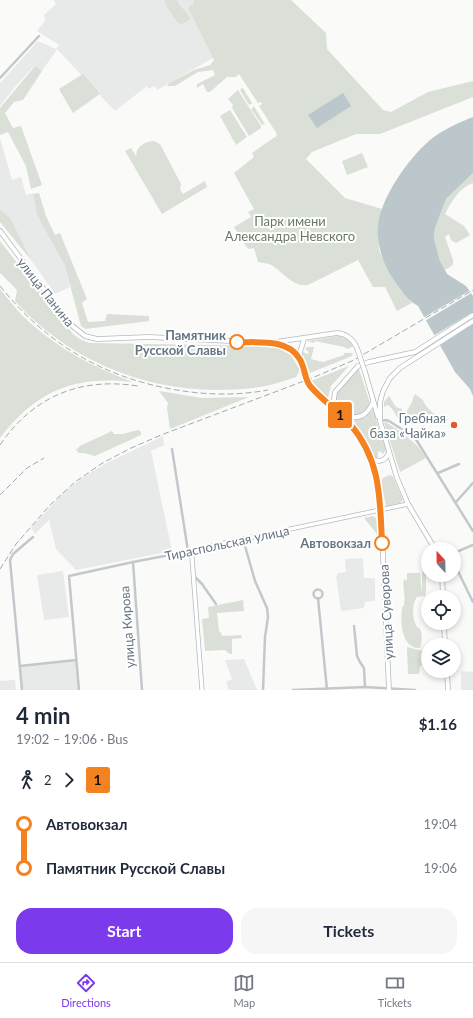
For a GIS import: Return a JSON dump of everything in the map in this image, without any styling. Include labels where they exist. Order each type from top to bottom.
[{"type":"main road","name":"улица Панина","points":[[0,231],[70,324],[85,336],[97,339],[149,337],[270,343]]},
{"type":"main road","points":[[380,421],[380,402],[385,386],[390,378],[420,351],[473,315]]},
{"type":"main road","points":[[336,411],[334,399],[335,392],[358,366],[369,362],[420,351],[473,321]]},
{"type":"main road","points":[[270,343],[342,333],[354,341],[365,372],[397,478],[408,504],[431,542]]},
{"type":"main road","points":[[300,359],[299,351],[303,344],[304,338]]},
{"type":"main road","points":[[270,343],[289,348],[300,359]]},
{"type":"main road","name":"улица Суворова","points":[[300,359],[311,387],[342,416],[357,433],[369,456],[378,480],[381,510],[389,689]]},
{"type":"main road","points":[[342,416],[354,418],[364,415],[368,412],[373,402]]},
{"type":"main road","points":[[369,456],[378,461],[385,459],[389,453]]},
{"type":"main road","name":"Тираспольская улица","points":[[197,550],[408,504]]},
{"type":"main road","points":[[197,550],[192,555],[202,690]]},
{"type":"main road","points":[[447,678],[448,690]]},
{"type":"street","points":[[0,78],[39,36]]},
{"type":"street","points":[[380,421],[386,420],[414,437],[473,531]]},
{"type":"street","points":[[172,449],[188,551]]},
{"type":"street","points":[[438,473],[459,464]]},
{"type":"street","points":[[456,502],[473,483]]},
{"type":"street","points":[[22,690],[10,560],[13,554],[33,537]]},
{"type":"street","points":[[243,539],[255,581],[267,608],[268,617],[265,637],[263,690]]},
{"type":"street","points":[[461,550],[473,546]]},
{"type":"street","name":"Тираспольская улица","points":[[76,660],[69,576],[197,550]]},
{"type":"street","name":"улица Кирова","points":[[133,562],[142,690]]},
{"type":"street","points":[[193,575],[202,584],[216,604]]},
{"type":"street","points":[[461,577],[473,602]]},
{"type":"street","points":[[318,598],[327,689]]},
{"type":"street","points":[[354,626],[357,656],[364,668],[366,687]]},
{"type":"street","points":[[20,666],[76,660],[79,690]]},
{"type":"street","points":[[293,690],[366,687],[415,690]]},
{"type":"shaded area","points":[[54,0],[193,0],[194,3],[188,8],[213,58],[157,90],[154,86],[149,89],[147,86],[115,111],[57,49],[42,71],[34,66],[0,106],[0,83],[38,41],[56,49],[59,45],[37,31],[45,21],[44,15],[56,4]]},
{"type":"shaded area","points":[[343,93],[351,106],[317,128],[308,115]]},
{"type":"shaded area","points":[[473,117],[473,173],[446,199],[435,228],[434,239],[440,261],[447,274],[466,286],[473,296],[473,396],[470,389],[455,372],[418,306],[413,303],[399,288],[390,274],[381,252],[378,240],[378,228],[380,217],[389,192],[413,157],[435,136],[450,127]]},
{"type":"shaded area","points":[[0,138],[12,180],[21,177],[26,195],[33,193],[37,215],[65,266],[70,287],[55,294],[31,260],[11,219],[0,209]]},
{"type":"shaded area","points":[[163,436],[164,445],[151,451],[172,551],[76,570],[56,549],[49,520],[35,534],[31,528],[62,494],[82,478],[105,464]]},
{"type":"shaded area","points":[[363,558],[364,578],[375,578],[375,601],[365,602],[364,608],[341,611],[336,577],[338,573],[346,572],[345,559]]},
{"type":"shaded area","points":[[63,571],[69,617],[44,620],[37,575]]},
{"type":"shaded area","points":[[244,659],[257,690],[229,690],[226,682],[232,679],[225,660]]},
{"type":"shaded area","points":[[76,660],[79,690],[22,690],[20,666]]},
{"type":"shaded area","points":[[461,671],[473,672],[473,690],[461,690]]},
{"type":"shaded area","points":[[15,680],[16,690],[0,690],[0,681]]},
{"type":"green space","points":[[164,0],[177,0],[190,19],[183,24],[178,23]]},
{"type":"green space","name":"Парк имени Александра Невского","points":[[193,0],[291,0],[326,33],[327,49],[383,110],[391,112],[428,92],[473,81],[473,97],[380,134],[356,134],[312,152],[306,159],[345,198],[382,209],[378,228],[379,250],[386,266],[400,290],[412,303],[397,311],[385,287],[373,287],[358,260],[308,285],[303,285],[293,282],[271,265],[258,262],[254,248],[249,249],[245,245],[234,227],[251,217],[248,212],[254,209],[234,173],[254,157],[252,153],[276,137],[277,134],[259,106],[262,104],[261,102],[258,103],[239,74],[236,77],[227,77],[210,92],[207,92],[203,84],[197,88],[197,84],[215,75],[213,70],[198,72],[175,86],[167,86],[169,83],[194,70],[210,65],[214,60],[188,8],[194,3]]},
{"type":"green space","points":[[35,66],[42,71],[23,100],[14,102],[5,113],[13,128],[21,126],[42,185],[31,189],[26,166],[8,132],[0,135],[0,108]]},
{"type":"green space","points":[[83,74],[100,94],[73,113],[59,89]]},
{"type":"green space","points":[[243,88],[266,126],[264,124],[262,125],[251,109],[254,107],[252,103],[249,105],[240,90]]},
{"type":"green space","points":[[238,90],[261,126],[261,128],[249,136],[232,108],[233,105],[228,99]]},
{"type":"green space","points":[[230,110],[247,137],[236,145],[220,116]]},
{"type":"green space","points":[[154,141],[160,144],[181,184],[180,189],[183,194],[205,181],[207,187],[162,214],[125,151],[131,148],[136,156],[139,147],[147,142]]},
{"type":"green space","points":[[362,153],[368,167],[347,175],[342,161]]},
{"type":"green space","points":[[473,173],[473,183],[468,185],[460,192],[453,200],[445,214],[464,226],[470,235],[456,243],[451,240],[449,234],[445,237],[453,260],[453,265],[445,270],[440,261],[434,239],[435,228],[446,199]]},
{"type":"green space","points":[[39,193],[46,216],[55,235],[60,233],[87,299],[82,303],[88,322],[105,321],[107,314],[149,316],[149,321],[85,329],[81,326],[65,266],[37,215],[33,194]]},
{"type":"green space","points":[[0,209],[11,219],[31,260],[0,222]]},
{"type":"green space","points":[[0,241],[73,334],[89,343],[274,346],[291,355],[300,370],[296,377],[270,385],[242,389],[215,390],[159,384],[106,366],[81,354],[57,339],[35,321],[15,301],[17,290],[0,273]]},
{"type":"green space","points":[[0,289],[25,318],[53,341],[91,364],[133,382],[112,380],[92,381],[74,384],[58,390],[42,398],[28,408],[0,438]]},
{"type":"green space","points":[[338,336],[349,340],[353,346],[348,349],[315,341],[314,343],[307,341]]},
{"type":"green space","points":[[307,347],[314,347],[311,359],[323,362],[344,355],[344,353],[353,353],[352,356],[310,373],[302,352],[308,354],[309,352],[305,349]]},
{"type":"green space","points":[[356,363],[349,366],[331,386],[328,398],[314,388],[311,381]]},
{"type":"green space","points":[[358,369],[370,403],[368,409],[364,413],[353,416],[347,415],[338,409],[336,394]]},
{"type":"green space","points":[[159,391],[202,398],[249,397],[170,429],[167,408],[168,403]]},
{"type":"green space","points":[[415,394],[423,400],[426,406],[440,419],[442,422],[441,425],[432,422],[415,424],[411,421],[407,423],[405,417],[406,413]]},
{"type":"green space","points":[[389,396],[396,407],[402,409],[400,415],[402,421],[400,423],[393,410],[388,405],[384,407],[384,402]]},
{"type":"green space","points":[[373,410],[386,450],[383,454],[380,451],[378,452],[378,457],[376,458],[373,456],[365,440],[353,422],[365,417]]},
{"type":"green space","points":[[386,422],[413,442],[426,458],[400,472],[384,423]]},
{"type":"green space","points":[[138,430],[141,432],[141,435],[95,456],[79,453],[76,450],[80,446],[112,431],[114,434],[123,434]]},
{"type":"green space","points":[[390,475],[393,477],[403,500],[400,503],[386,506],[381,481],[383,478]]},
{"type":"green space","points":[[373,516],[377,519],[377,534],[364,518]]},
{"type":"green space","points":[[407,573],[420,573],[421,596],[417,597],[415,600],[413,611],[417,627],[422,633],[420,648],[414,647],[406,640],[402,628],[401,615],[404,605],[404,579],[407,581]]},
{"type":"green space","points":[[422,582],[426,582],[426,590],[422,590]]},
{"type":"green space","points":[[243,600],[244,611],[217,613],[219,631],[222,636],[241,635],[242,638],[232,639],[232,654],[225,650],[205,651],[202,619],[209,618],[208,607]]},
{"type":"green space","points":[[407,647],[421,650],[421,666],[419,674],[408,674]]},
{"type":"pier","points":[[471,290],[473,292],[425,321],[423,318]]},
{"type":"pier","points":[[473,312],[473,324],[439,346],[433,336]]},
{"type":"railway","points":[[0,286],[17,306],[55,340],[76,354],[121,375],[145,383],[195,393],[232,394],[268,390]]},
{"type":"railway","points":[[0,569],[16,544],[50,505],[75,482],[101,464],[129,449],[161,435],[312,378],[354,360],[473,290]]},
{"type":"railway","points":[[0,445],[13,428],[27,414],[43,402],[60,394],[78,388],[97,385],[117,384],[138,386]]},
{"type":"railway","points":[[0,495],[27,468],[44,458]]},
{"type":"bus line","name":"1","points":[[237,342],[270,343],[289,348],[300,359],[311,387],[350,424],[357,433],[369,456],[378,480],[382,543]]},
{"type":"place","name":"Памятник Русской Славы","points":[[237,342]]},
{"type":"place","name":"Гребная база «Чайка»","points":[[454,425]]},
{"type":"place","name":"Автовокзал","points":[[382,543]]}]
